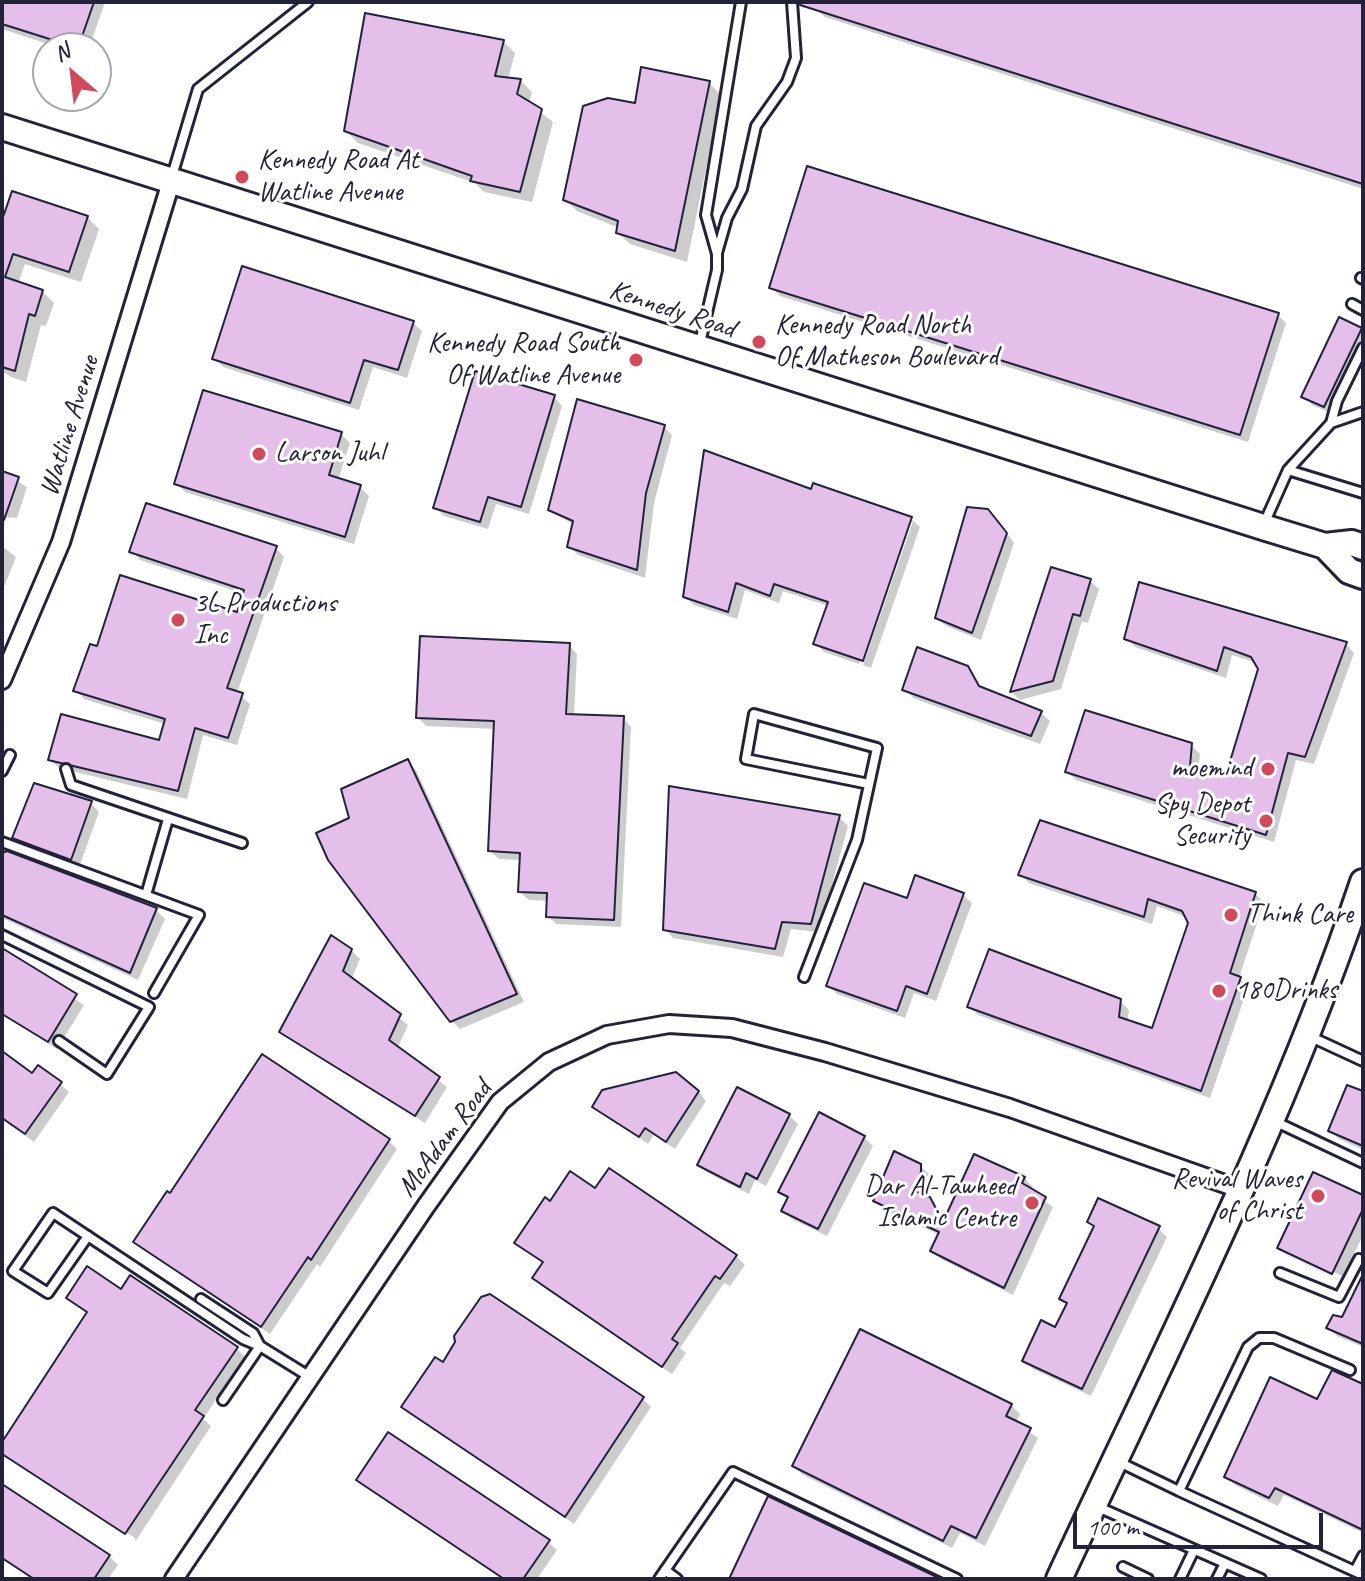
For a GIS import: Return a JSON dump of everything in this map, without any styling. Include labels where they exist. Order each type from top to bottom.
[{"type":"main road","name":"Kennedy Road","points":[[2,127],[1263,527],[1325,546],[1352,543],[1363,547]]},
{"type":"main road","name":"Kennedy Road","points":[[1325,546],[1349,571],[1363,576]]},
{"type":"main road","points":[[1059,1579],[1242,1190],[1307,1035],[1363,882]]},
{"type":"street","name":"Watline Avenue","points":[[2,680],[61,542],[171,182]]},
{"type":"street","name":"McAdam Road","points":[[174,1579],[500,1102],[560,1056],[607,1035],[637,1027],[701,1024],[825,1052],[1010,1108],[1242,1190]]},
{"type":"lane","points":[[171,182],[198,89],[308,2]]},
{"type":"lane","points":[[717,254],[706,215],[741,2]]},
{"type":"lane","points":[[698,350],[717,270],[717,254],[727,218],[742,189],[756,126],[787,82],[796,58],[792,2]]},
{"type":"lane","points":[[1352,304],[1363,310]]},
{"type":"lane","points":[[1263,527],[1288,470],[1331,423],[1337,401],[1363,348]]},
{"type":"lane","points":[[1331,423],[1363,412]]},
{"type":"lane","points":[[1288,470],[1363,493]]},
{"type":"lane","points":[[804,977],[857,840],[877,748],[754,714],[746,759],[869,784]]},
{"type":"lane","points":[[2,771],[10,755]]},
{"type":"lane","points":[[66,769],[71,785],[242,843]]},
{"type":"lane","points":[[146,895],[168,819]]},
{"type":"lane","points":[[2,842],[199,915],[154,993]]},
{"type":"lane","points":[[2,935],[149,1007],[107,1074],[59,1041]]},
{"type":"lane","points":[[1307,1035],[1363,1061]]},
{"type":"lane","points":[[1272,1119],[1363,1163]]},
{"type":"lane","points":[[88,1236],[48,1293],[13,1271],[53,1213],[88,1236],[243,1339],[310,1377]]},
{"type":"lane","points":[[1280,1273],[1339,1297],[1359,1259],[1363,1261]]},
{"type":"lane","points":[[201,1299],[253,1333],[260,1346]]},
{"type":"lane","points":[[1179,1491],[1248,1347],[1259,1338],[1274,1338],[1350,1370]]},
{"type":"lane","points":[[223,1400],[260,1346]]},
{"type":"lane","points":[[1115,1460],[1359,1573],[1363,1556]]},
{"type":"lane","points":[[659,1579],[733,1472],[957,1579]]},
{"type":"lane","points":[[1094,1505],[1261,1579]]},
{"type":"lane","points":[[1180,1579],[1194,1550]]},
{"type":"lane","points":[[1217,1579],[1225,1563]]},
{"type":"lane","points":[[1123,1567],[1148,1579]]},
{"type":"lane","points":[[665,1570],[677,1579]]},
{"type":"building","points":[[2,2],[94,2],[84,32],[32,33],[2,24]]},
{"type":"building","points":[[800,2],[1363,2],[1363,184],[800,5]]},
{"type":"building","points":[[365,13],[504,40],[495,76],[521,79],[517,94],[542,109],[520,192],[470,181],[472,176],[344,131]]},
{"type":"building","points":[[641,67],[710,81],[675,251],[616,233],[618,221],[563,200],[583,106],[608,98],[635,103]]},
{"type":"building","points":[[807,166],[1279,313],[1240,435],[769,288]]},
{"type":"building","points":[[12,191],[88,216],[69,272],[13,254],[5,277],[43,290],[35,316],[29,314],[15,371],[2,367],[2,220]]},
{"type":"building","points":[[242,266],[414,321],[398,370],[364,360],[350,403],[212,359]]},
{"type":"building","points":[[1339,317],[1362,328],[1324,407],[1301,397]]},
{"type":"building","points":[[475,371],[555,395],[521,507],[488,497],[480,522],[433,508]]},
{"type":"building","name":"Larson Juhl","points":[[203,390],[342,432],[329,475],[361,485],[345,537],[174,484]]},
{"type":"building","points":[[577,399],[665,425],[646,493],[637,570],[567,547],[573,521],[548,510]]},
{"type":"building","points":[[704,450],[811,489],[813,483],[912,517],[863,661],[813,644],[828,602],[774,584],[770,596],[736,583],[728,612],[683,597]]},
{"type":"building","points":[[2,471],[19,477],[4,520],[2,520]]},
{"type":"building","points":[[146,503],[277,546],[227,688],[243,693],[228,738],[195,728],[178,791],[48,760],[61,714],[159,740],[165,719],[73,691],[90,644],[97,646],[120,575],[237,612],[244,590],[129,552]]},
{"type":"building","points":[[967,507],[988,509],[1007,533],[972,633],[935,618]]},
{"type":"building","points":[[1051,567],[1091,579],[1080,616],[1073,614],[1053,681],[1010,692]]},
{"type":"building","points":[[1139,582],[1347,642],[1305,757],[1288,753],[1266,835],[1065,772],[1085,710],[1192,743],[1190,766],[1214,776],[1228,768],[1258,669],[1251,657],[1224,647],[1217,671],[1124,639]]},
{"type":"building","points":[[420,636],[570,643],[566,714],[624,716],[614,920],[546,917],[547,893],[518,892],[520,853],[488,851],[494,721],[416,718]]},
{"type":"building","points":[[917,647],[968,666],[979,686],[1042,711],[1031,736],[902,690]]},
{"type":"building","points":[[408,759],[517,994],[450,1022],[328,860],[316,833],[349,818],[341,789]]},
{"type":"building","points":[[34,783],[92,801],[71,860],[12,838]]},
{"type":"building","points":[[669,786],[840,815],[811,924],[782,922],[775,949],[663,930]]},
{"type":"building","points":[[1040,820],[1256,892],[1230,973],[1241,977],[1201,1091],[967,1007],[989,949],[1121,999],[1119,1017],[1152,1028],[1188,923],[1182,911],[1148,899],[1144,917],[1018,875]]},
{"type":"building","points":[[7,851],[157,908],[130,973],[2,915],[2,853]]},
{"type":"building","points":[[915,875],[964,893],[927,994],[906,986],[897,1011],[826,986],[864,883],[907,898]]},
{"type":"building","points":[[331,935],[352,949],[343,971],[401,1014],[389,1040],[440,1077],[415,1116],[279,1032]]},
{"type":"building","points":[[2,948],[77,994],[48,1042],[2,1014]]},
{"type":"building","points":[[2,1051],[32,1073],[38,1065],[62,1082],[25,1134],[2,1118]]},
{"type":"building","points":[[262,1054],[390,1139],[311,1260],[308,1257],[261,1327],[133,1242],[167,1191],[170,1193]]},
{"type":"building","points":[[676,1072],[699,1091],[666,1142],[645,1128],[639,1137],[592,1107],[602,1090]]},
{"type":"building","points":[[1347,1085],[1363,1091],[1363,1146],[1328,1131]]},
{"type":"building","points":[[737,1087],[790,1114],[757,1179],[746,1173],[740,1187],[697,1165]]},
{"type":"building","points":[[819,1112],[865,1136],[818,1229],[781,1211],[788,1197],[778,1192]]},
{"type":"building","points":[[894,1151],[921,1164],[913,1190],[930,1197],[943,1222],[974,1154],[1025,1177],[1022,1183],[1046,1197],[1004,1288],[930,1251],[939,1232],[873,1201]]},
{"type":"building","points":[[609,1168],[737,1255],[720,1279],[715,1276],[672,1339],[678,1343],[662,1367],[532,1278],[543,1262],[514,1243],[545,1197],[550,1201],[570,1171],[595,1188]]},
{"type":"building","points":[[1313,1172],[1363,1195],[1363,1209],[1332,1274],[1277,1248]]},
{"type":"building","points":[[1098,1198],[1160,1226],[1082,1389],[1022,1361],[1041,1320],[1055,1327],[1067,1303],[1059,1299],[1094,1226],[1087,1222]]},
{"type":"building","points":[[87,1266],[121,1289],[130,1275],[238,1347],[195,1410],[204,1416],[125,1534],[2,1454],[2,1442],[87,1312],[66,1298]]},
{"type":"building","points":[[1363,1274],[1363,1344],[1326,1328],[1333,1315],[1342,1317]]},
{"type":"building","points":[[490,1294],[644,1397],[565,1517],[401,1407],[435,1357],[443,1362],[455,1342],[454,1336],[481,1297]]},
{"type":"building","points":[[860,1329],[1012,1404],[1006,1416],[1031,1428],[976,1538],[951,1526],[943,1541],[792,1466]]},
{"type":"building","points":[[1332,1370],[1363,1384],[1363,1530],[1275,1488],[1269,1498],[1224,1477],[1270,1377],[1317,1399]]},
{"type":"building","points":[[388,1432],[550,1540],[523,1579],[504,1579],[356,1480]]},
{"type":"building","points":[[2,1484],[110,1555],[94,1579],[34,1579],[2,1558]]},
{"type":"building","points":[[768,1496],[941,1579],[729,1579]]},
{"type":"place","name":"Kennedy Road At Watline Avenue","points":[[242,177]]},
{"type":"place","name":"Kennedy Road North Of Matheson Boulevard","points":[[759,342]]},
{"type":"place","name":"Kennedy Road South Of Watline Avenue","points":[[636,360]]},
{"type":"place","name":"Larson Juhl","points":[[259,454]]},
{"type":"place","name":"3L Productions Inc","points":[[178,620]]},
{"type":"place","name":"moemind","points":[[1268,769]]},
{"type":"place","name":"Spy Depot Security","points":[[1266,821]]},
{"type":"place","name":"Think Care","points":[[1231,915]]},
{"type":"place","name":"180Drinks","points":[[1219,991]]},
{"type":"place","name":"Revival Waves of Christ","points":[[1318,1196]]},
{"type":"place","name":"Dar Al-Tawheed Islamic Centre","points":[[1032,1203]]}]
